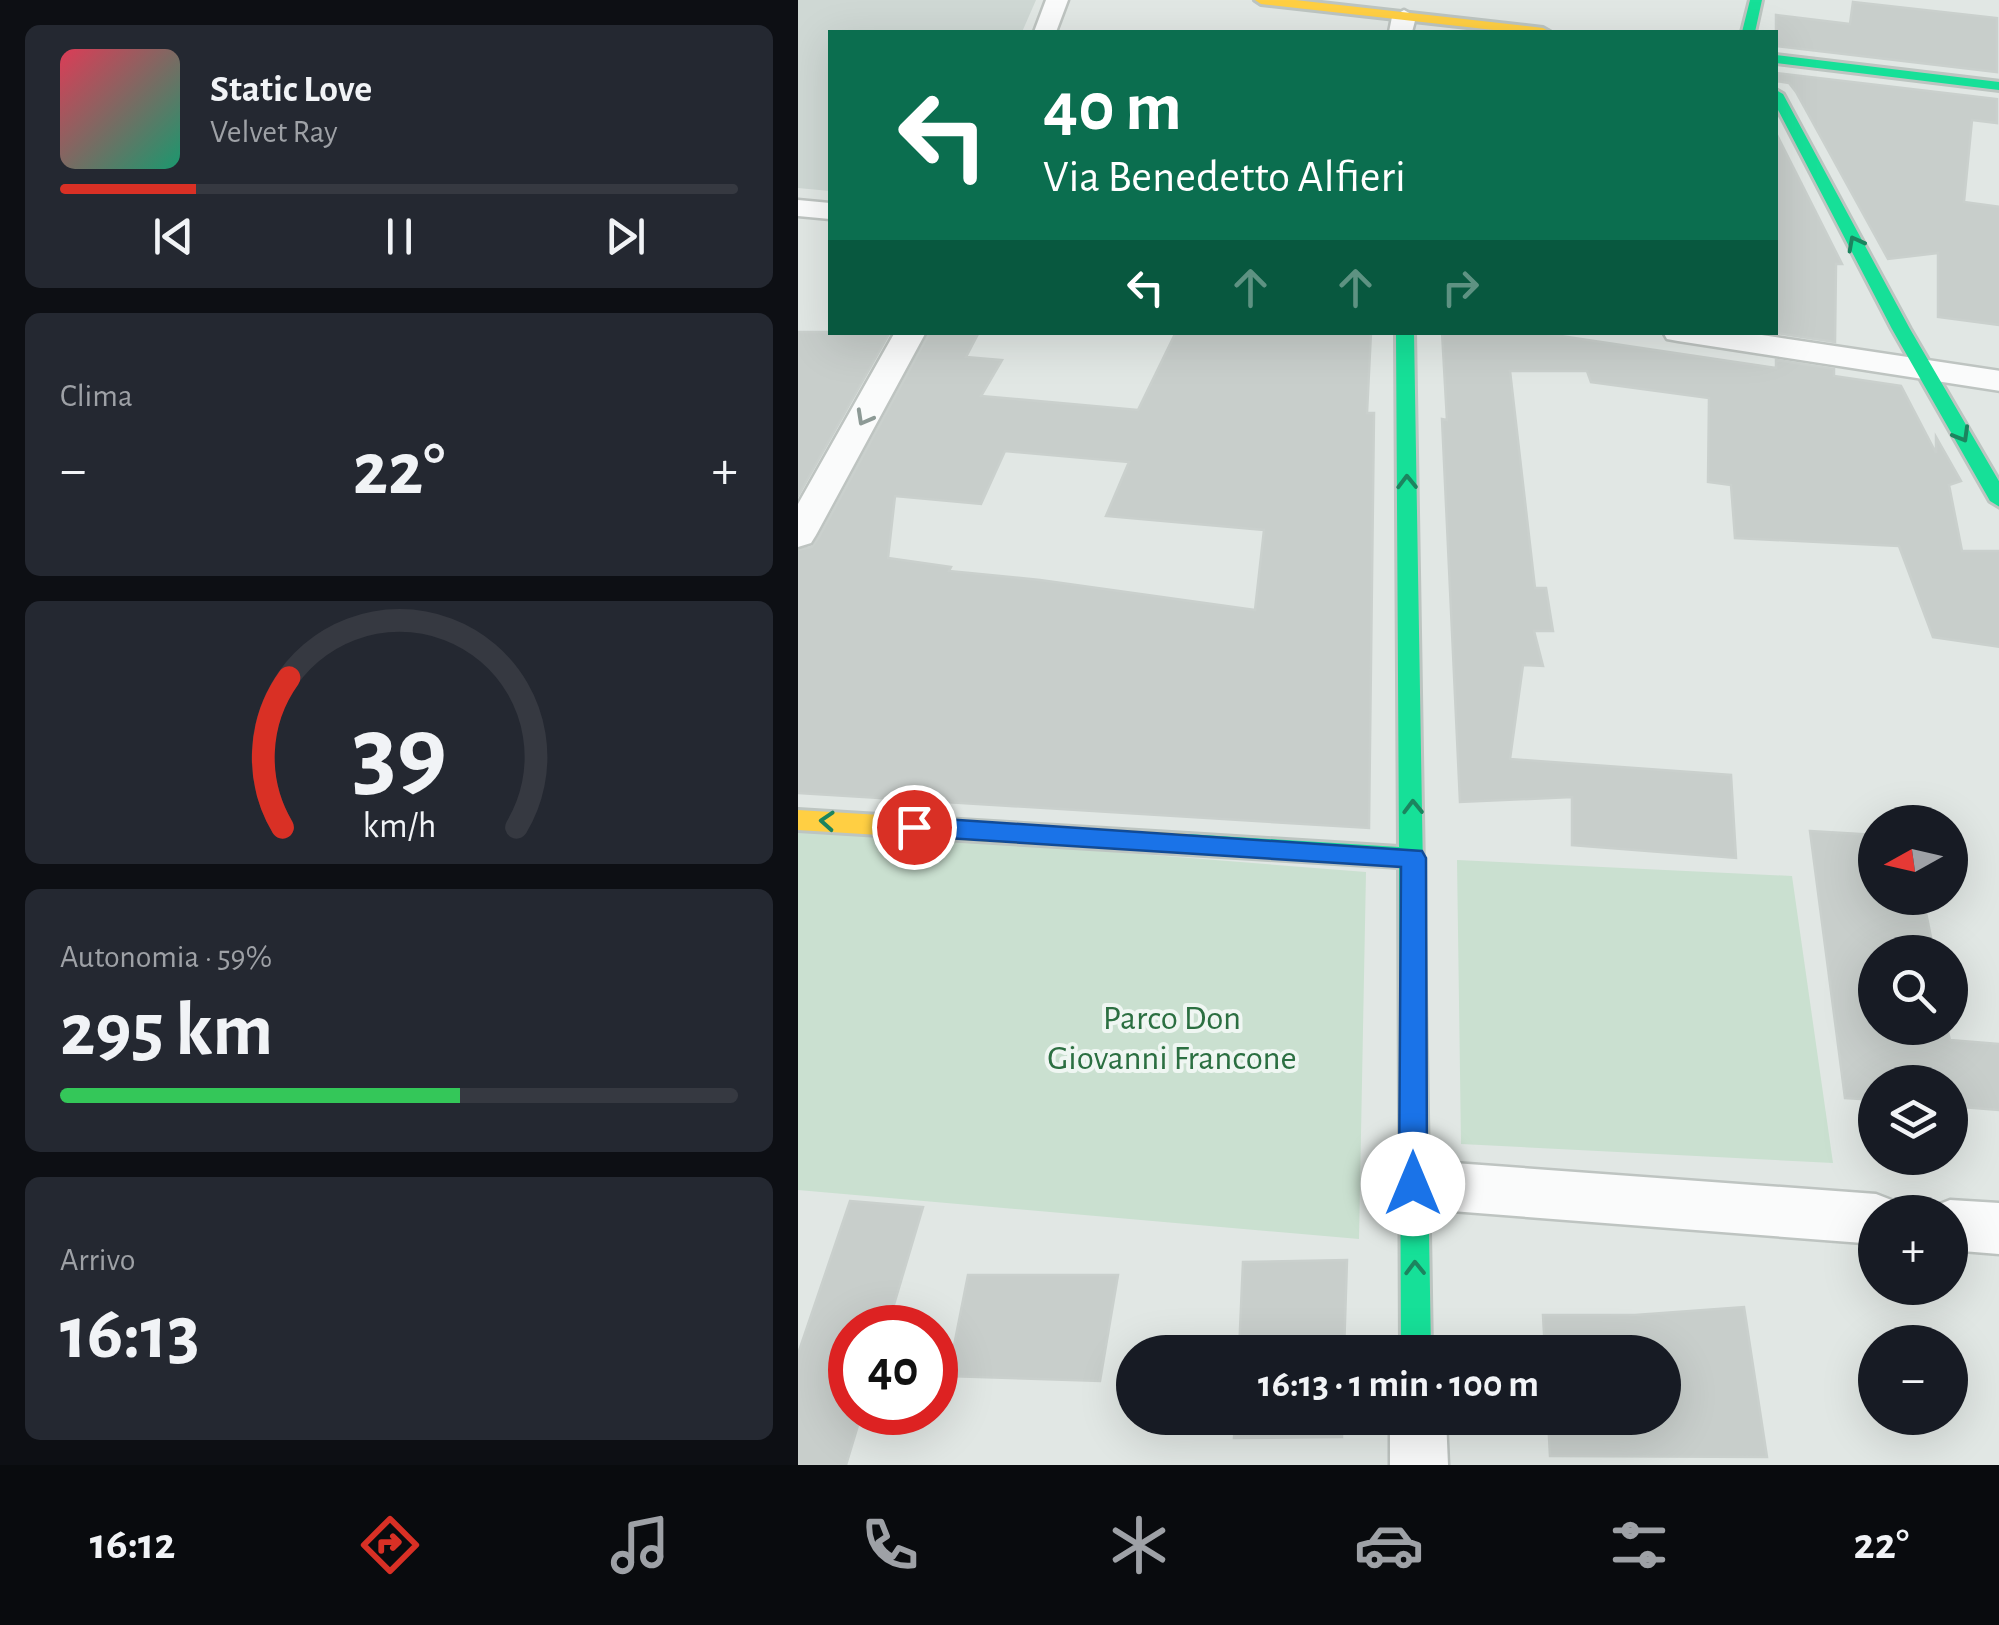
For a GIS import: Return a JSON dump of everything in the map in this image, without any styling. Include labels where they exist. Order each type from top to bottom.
[{"type":"street","points":[[1046,30],[1057,0]]},
{"type":"street","points":[[1261,0],[1402,24],[1507,30]]},
{"type":"street","points":[[1748,30],[1756,0]]},
{"type":"street","points":[[1778,60],[2000,86]]},
{"type":"street","points":[[1778,98],[1924,370],[2000,501]]},
{"type":"street","points":[[798,208],[828,212]]},
{"type":"street","points":[[798,535],[909,335]]},
{"type":"street","points":[[1405,335],[1414,858],[1416,1335]]},
{"type":"street","points":[[1697,335],[2000,381]]},
{"type":"street","points":[[798,820],[1414,858]]},
{"type":"street","points":[[1413,1184],[1858,1218]]},
{"type":"street","points":[[1968,1226],[2000,1228]]},
{"type":"street","points":[[1418,1435],[1419,1465]]},
{"type":"shaded area","points":[[798,0],[1036,0],[1023,30],[828,30],[828,191],[798,188]]},
{"type":"green space","name":"Parco Don Giovanni Francone","points":[[798,827],[1366,872],[1359,1239],[798,1190]]},
{"type":"green space","points":[[1457,860],[1792,876],[1833,1163],[1461,1144]]},
{"type":"building","points":[[1853,2],[1997,18],[1997,72],[1778,46],[1776,15],[1850,24]]},
{"type":"building","points":[[1778,73],[1997,99],[1997,123],[1972,120],[1964,202],[2000,207],[2000,325],[1938,317],[1938,253],[1888,259],[1789,83],[1778,81]]},
{"type":"building","points":[[1778,137],[1842,264],[1836,264],[1835,342],[1778,333]]},
{"type":"building","points":[[798,332],[888,335],[798,496]]},
{"type":"building","points":[[928,335],[977,335],[966,357],[1002,360],[981,396],[1138,410],[1175,335],[1371,335],[1367,413],[1374,413],[1369,828],[798,793],[798,550],[812,547]],"holes":[[[1005,451],[1129,462],[1106,516],[1264,530],[1255,610],[949,571],[951,567],[888,558],[895,496],[981,504]]]},
{"type":"building","points":[[1442,335],[1554,335],[1776,368],[1776,360],[1834,369],[1834,376],[1901,386],[1936,453],[1936,437],[1961,481],[1949,485],[1962,551],[2000,551],[2000,647],[1933,637],[1899,546],[1735,538],[1731,485],[1708,482],[1709,398],[1591,382],[1587,371],[1510,371],[1535,588],[1546,588],[1553,631],[1534,631],[1543,666],[1523,665],[1510,759],[1731,775],[1736,858],[1572,845],[1572,797],[1460,802],[1442,419],[1447,420]]},
{"type":"building","points":[[1810,831],[1858,834],[1858,915],[1926,915],[1931,935],[1858,935],[1858,1045],[2000,1044],[2000,1110],[1968,1107],[1968,1065],[1858,1065],[1858,1099],[1845,1098]]},
{"type":"building","points":[[850,1201],[923,1207],[894,1305],[828,1305],[828,1435],[855,1435],[846,1465],[798,1465],[798,1354]]},
{"type":"building","points":[[1347,1260],[1345,1335],[1240,1335],[1243,1262]]},
{"type":"building","points":[[968,1275],[1118,1275],[1100,1381],[958,1376],[958,1326]]},
{"type":"building","points":[[1744,1307],[1767,1457],[1550,1456],[1549,1435],[1681,1435],[1681,1335],[1544,1335],[1543,1315],[1635,1315]]},
{"type":"building","points":[[1234,1435],[1342,1435],[1342,1437],[1234,1438]]},
{"type":"traffic: fast","points":[[1748,30],[1756,0]]},
{"type":"traffic: fast","points":[[1778,59],[2000,86]]},
{"type":"traffic: fast","points":[[1778,98],[1901,329],[2000,501]]},
{"type":"traffic: fast","points":[[1405,335],[1416,1335]]},
{"type":"traffic: fast","points":[[1188,844],[1413,858]]},
{"type":"traffic: slow","points":[[1261,0],[1525,30]]},
{"type":"traffic: slow","points":[[798,820],[1188,844]]},
{"type":"route","points":[[914,827],[1414,858],[1413,1184]]}]
